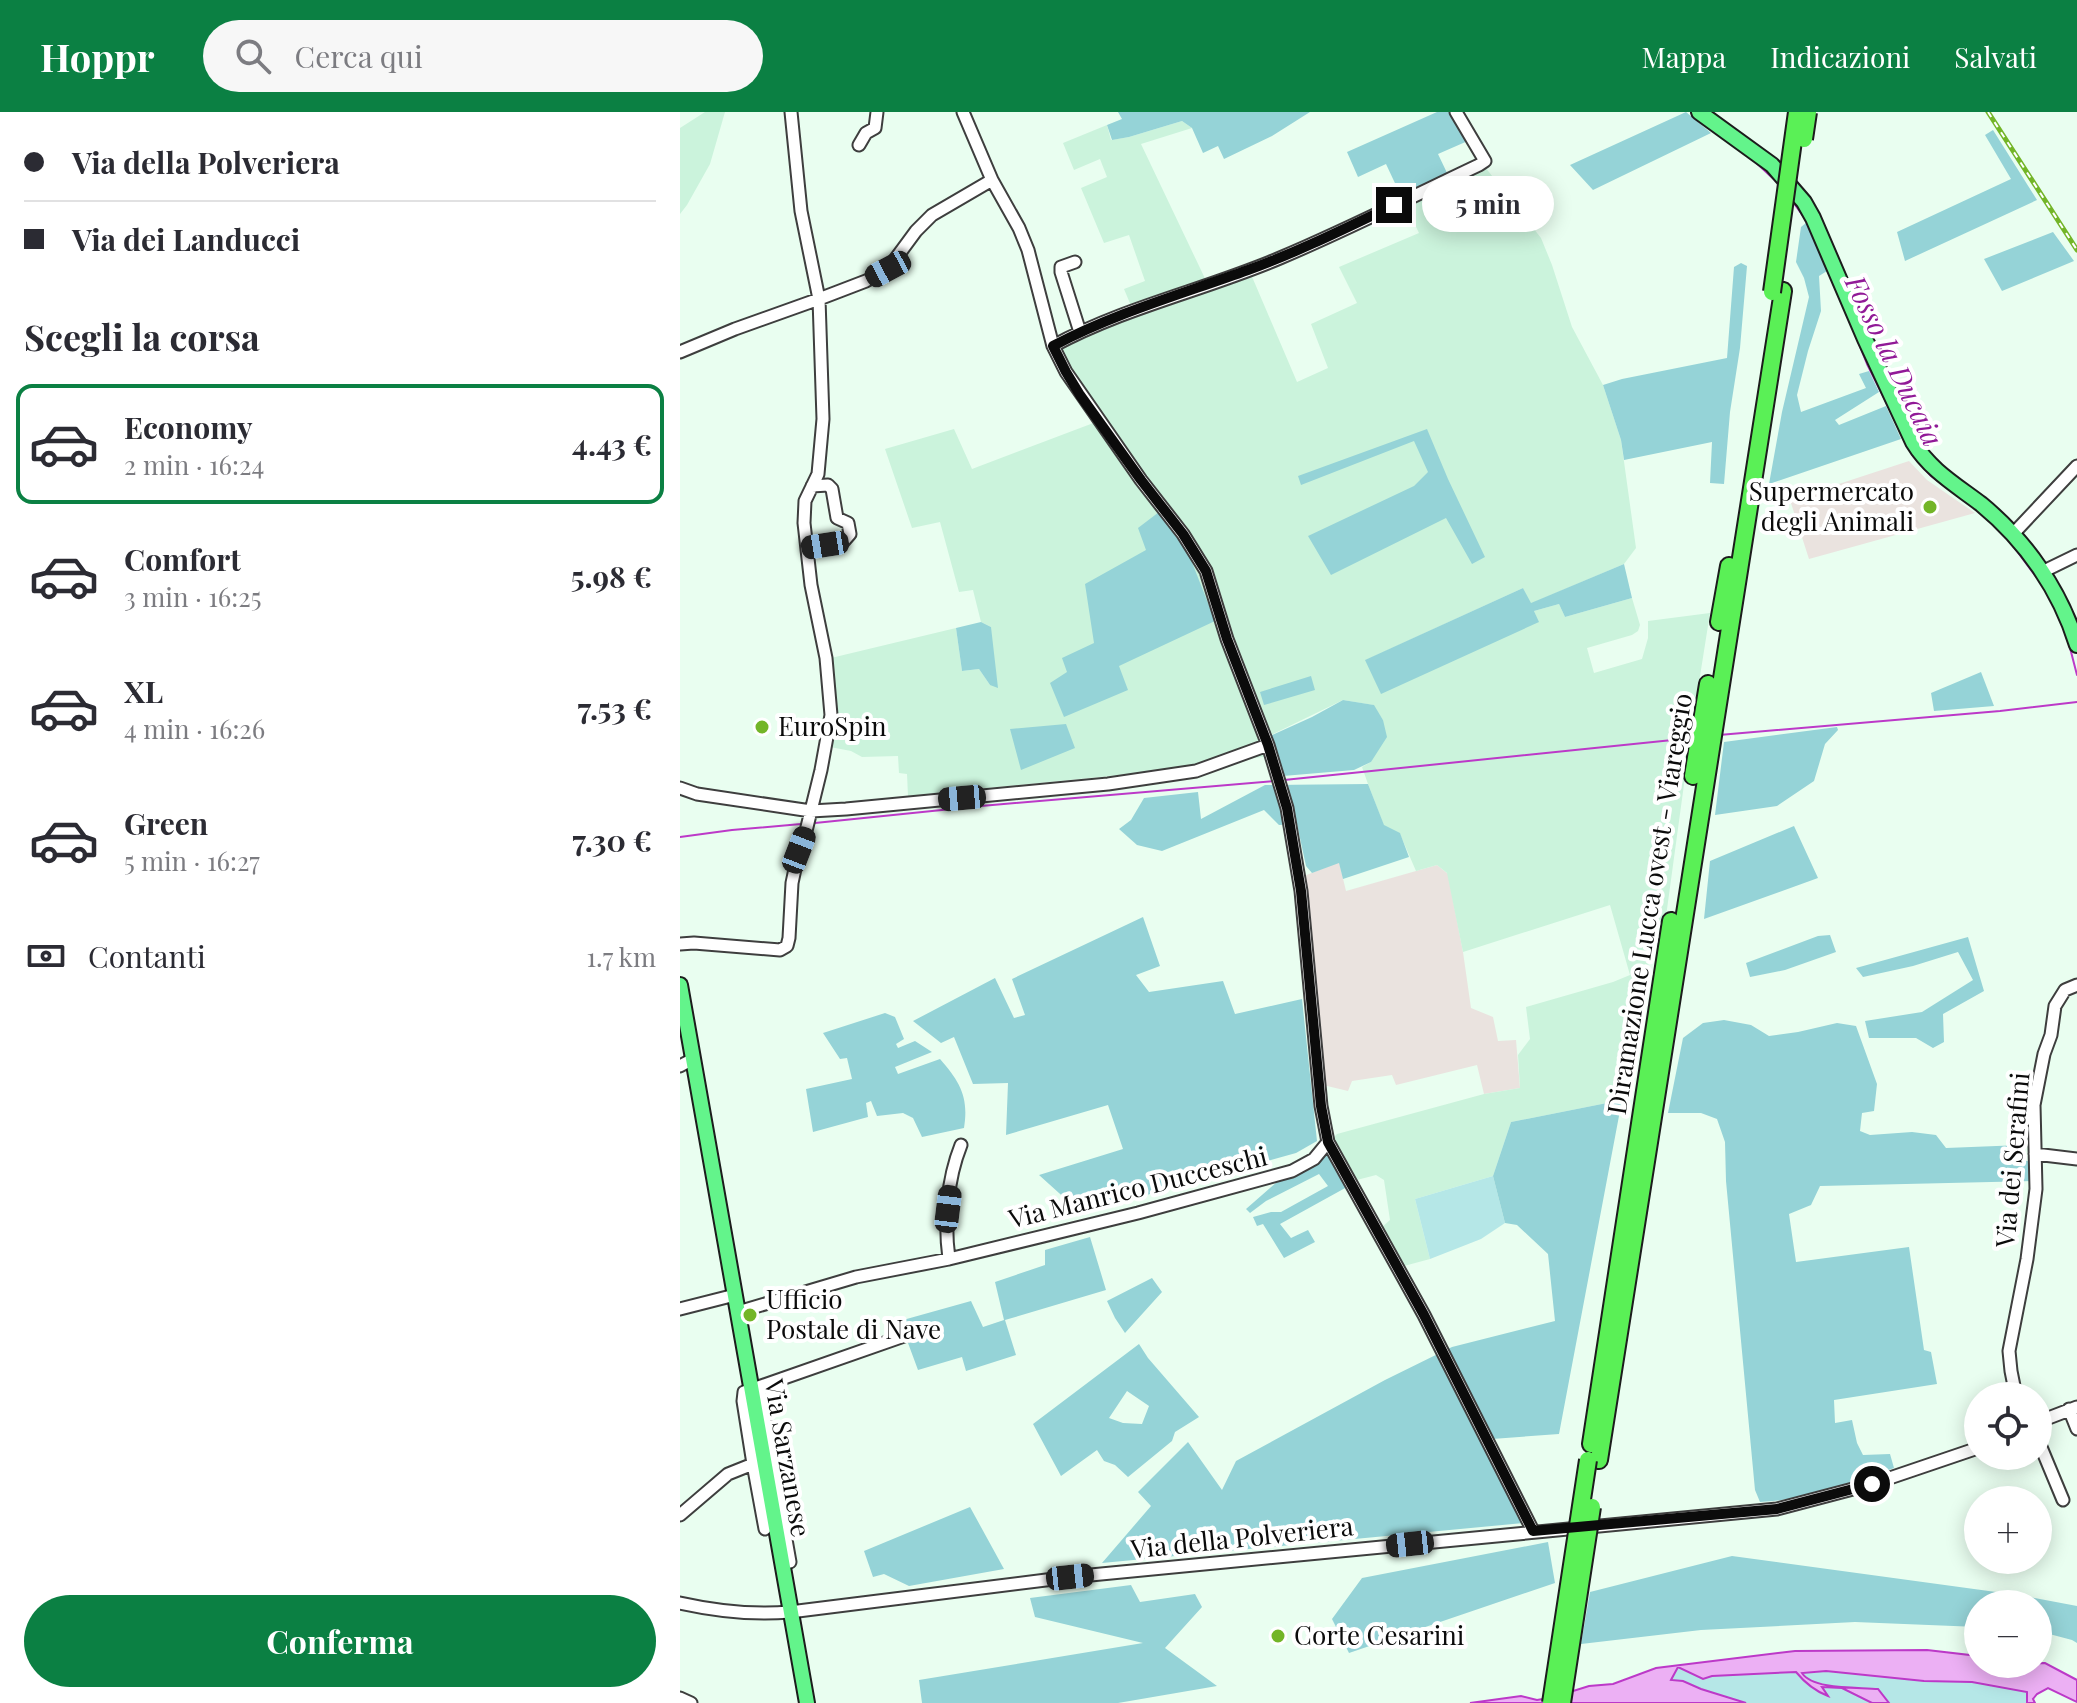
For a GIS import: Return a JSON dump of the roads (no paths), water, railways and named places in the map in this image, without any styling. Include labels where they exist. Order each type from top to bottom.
[{"type":"highway","name":"Diramazione Lucca ovest - Viareggio","points":[[1777,291],[1797,112]]},
{"type":"highway","name":"Diramazione Lucca ovest - Viareggio","points":[[1562,1703],[1594,1460],[1703,714],[1808,112]]},
{"type":"highway","name":"Diramazione Lucca ovest - Viareggio","points":[[1551,1703],[1594,1460]]},
{"type":"main road","points":[[1699,112],[1772,165],[1804,202],[1922,457],[2013,534],[2058,597],[2077,645]]},
{"type":"main road","name":"Via Sarzanese","points":[[680,985],[686,1063],[755,1387],[807,1703]]},
{"type":"street","points":[[680,944],[785,948],[789,938],[792,883],[821,770],[831,715],[826,658],[811,585],[804,523],[805,501],[818,474],[823,419],[819,299],[801,211],[791,112]]},
{"type":"street","points":[[859,145],[866,133],[875,128],[877,112]]},
{"type":"street","points":[[963,112],[992,180],[1028,250],[1053,346],[1066,372],[1141,480],[1183,534],[1206,571],[1287,808],[1301,891],[1321,1106],[1328,1142],[1424,1315],[1533,1531]]},
{"type":"street","points":[[1053,346],[1161,300],[1281,258],[1479,165],[1485,161],[1456,112]]},
{"type":"street","points":[[680,352],[866,281],[888,269],[932,215],[992,180]]},
{"type":"street","points":[[1075,262],[1061,267],[1061,272],[1080,332]]},
{"type":"street","points":[[2013,534],[2077,466]]},
{"type":"street","points":[[807,548],[843,542],[850,534],[848,523],[837,518],[832,489],[828,485],[812,486]]},
{"type":"street","points":[[2042,572],[2077,555]]},
{"type":"street","points":[[680,788],[709,796],[811,811],[1108,784],[1196,771],[1268,745]]},
{"type":"street","name":"Via dei Serafini","points":[[2013,1382],[2009,1351],[2027,1259],[2036,1189],[2034,1105],[2055,1006],[2065,990],[2077,985]]},
{"type":"street","name":"Via Manrico Ducceschi","points":[[738,1312],[842,1281],[949,1259],[1138,1213],[1292,1171],[1314,1159],[1328,1142]]},
{"type":"street","points":[[949,1259],[946,1238],[948,1209],[954,1164],[961,1145]]},
{"type":"street","points":[[2035,1154],[2077,1159]]},
{"type":"street","points":[[680,1309],[735,1295]]},
{"type":"street","points":[[765,1529],[744,1392],[907,1335]]},
{"type":"street","points":[[755,1387],[790,1562]]},
{"type":"street","points":[[2052,1416],[2073,1408],[2077,1429]]},
{"type":"street","name":"Via della Polveriera","points":[[680,1603],[766,1614],[790,1612],[1070,1577],[1777,1509],[1872,1484],[1964,1453]]},
{"type":"street","points":[[680,1515],[728,1474],[753,1464]]},
{"type":"street","points":[[2050,1470],[2063,1500]]},
{"type":"street","points":[[680,1698],[691,1703]]},
{"type":"waterway","name":"Fosso la Ducaia","points":[[1752,159],[1779,184]]},
{"type":"waterway","name":"Fosso la Ducaia","points":[[1793,202],[1808,223]]},
{"type":"waterway","name":"Fosso la Ducaia","points":[[1845,309],[1867,364],[1913,456],[1931,476],[1983,514]]},
{"type":"waterway","name":"Fosso la Ducaia","points":[[2005,535],[2037,578]]},
{"type":"waterway","name":"Fosso la Ducaia","points":[[2069,644],[2077,675]]},
{"type":"waterway","points":[[1719,735],[2077,702]]},
{"type":"waterway","points":[[1284,780],[1692,738]]},
{"type":"waterway","points":[[815,823],[1274,781]]},
{"type":"waterway","points":[[680,837],[801,824]]},
{"type":"railway","points":[[1988,112],[2077,250]]},
{"type":"place","name":"Supermercato degli Animali","points":[[1930,507]]},
{"type":"place","name":"EuroSpin","points":[[762,727]]},
{"type":"place","name":"Ufficio Postale di Nave","points":[[750,1315]]},
{"type":"place","name":"Corte Cesarini","points":[[1278,1636]]}]
